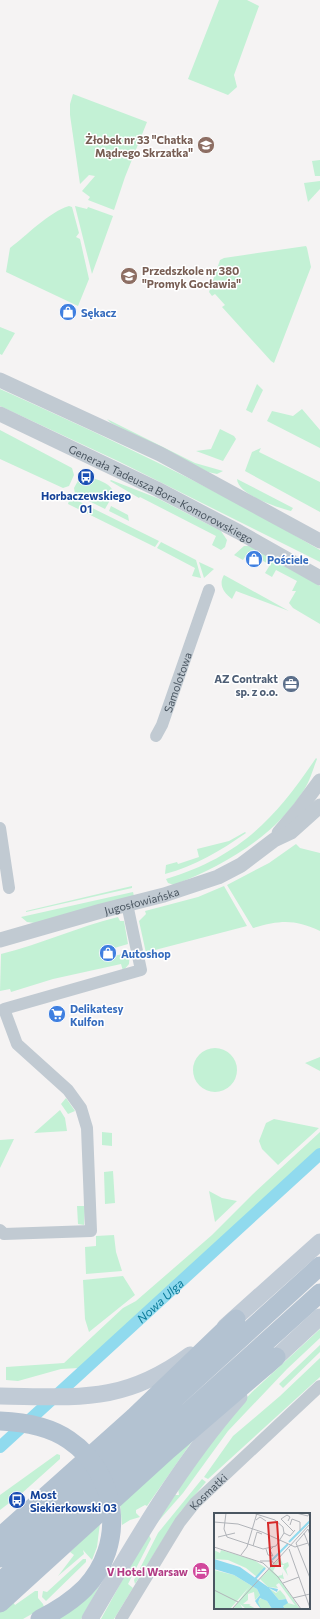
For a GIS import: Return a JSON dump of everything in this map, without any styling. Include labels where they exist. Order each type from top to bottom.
[{"type":"main road","points":[[0,1537],[134,1417],[236,1319],[320,1242]]},
{"type":"main road","points":[[0,1558],[320,1266]]},
{"type":"main road","points":[[0,1582],[320,1293]]},
{"type":"main road","points":[[0,1603],[168,1450],[320,1317]]},
{"type":"main road","points":[[0,1396],[70,1398],[104,1395],[126,1389],[162,1374],[192,1354],[236,1319]]},
{"type":"main road","points":[[90,1619],[157,1507],[217,1422],[276,1357]]},
{"type":"main road","points":[[0,1421],[43,1428],[69,1440],[86,1454],[99,1470],[111,1503],[112,1532],[107,1553],[98,1572],[84,1589],[74,1598],[40,1619]]},
{"type":"street","points":[[0,380],[160,454],[320,541]]},
{"type":"street","name":"Generała Tadeusza Bora-Komorowskiego","points":[[0,414],[157,489],[239,532],[320,578]]},
{"type":"street","name":"Samolotowa","points":[[156,736],[162,725],[209,590]]},
{"type":"street","name":"Jugosłowiańska","points":[[274,840],[320,780]]},
{"type":"street","name":"Jugosłowiańska","points":[[0,940],[193,887],[218,877],[241,864],[274,840],[291,832],[320,806]]},
{"type":"street","points":[[0,828],[9,888]]},
{"type":"street","points":[[0,1230],[4,1234],[91,1231],[87,1128],[81,1108],[68,1090],[17,1044],[4,1009],[141,970],[127,904]]},
{"type":"street","name":"Kosmatki","points":[[121,1619],[180,1522],[195,1503],[320,1386]]},
{"type":"green space","points":[[219,0],[247,0],[259,6],[234,75],[237,87],[228,95],[188,79]]},
{"type":"green space","points":[[73,94],[147,122],[125,177],[114,210],[88,200],[90,197],[82,191],[95,176],[89,175],[80,184],[70,115],[70,104]]},
{"type":"green space","points":[[320,160],[320,176],[315,176],[312,161]]},
{"type":"green space","points":[[320,181],[320,189],[308,202],[304,183]]},
{"type":"green space","points":[[69,206],[72,207],[79,233],[76,237],[80,239],[89,279],[78,306],[6,272],[10,248],[54,213]]},
{"type":"green space","points":[[75,206],[87,209],[88,207],[113,216],[92,274]]},
{"type":"green space","points":[[306,246],[311,267],[274,363],[222,307],[225,305],[215,294],[212,296],[209,292],[220,260],[224,258]]},
{"type":"green space","points":[[0,327],[15,333],[2,355],[0,354]]},
{"type":"green space","points":[[257,384],[263,390],[252,413],[246,410]]},
{"type":"green space","points":[[0,389],[122,445],[242,506],[320,550],[320,562],[120,462],[0,406]]},
{"type":"green space","points":[[302,409],[320,430],[320,448],[267,421],[272,411],[293,416]]},
{"type":"green space","points":[[107,419],[195,463],[223,471],[217,474],[208,472],[111,423]]},
{"type":"green space","points":[[220,429],[234,436],[236,439],[223,461],[196,451],[211,449]]},
{"type":"green space","points":[[0,430],[72,468],[74,475],[69,486],[63,488],[0,459]]},
{"type":"green space","points":[[261,448],[259,452],[320,482],[320,512],[245,471],[252,452]]},
{"type":"green space","points":[[80,477],[91,482],[93,478],[111,487],[114,493],[105,509],[75,494],[74,488]]},
{"type":"green space","points":[[237,479],[293,508],[291,511],[259,500],[244,490],[239,485]]},
{"type":"green space","points":[[111,480],[157,498],[221,531],[227,540],[225,547],[221,550],[212,545],[216,536],[140,497],[139,498],[110,481]]},
{"type":"green space","points":[[70,497],[159,541],[155,547],[68,504]]},
{"type":"green space","points":[[111,506],[128,515],[129,521],[109,511]]},
{"type":"green space","points":[[161,542],[196,560],[201,578],[192,576],[195,568],[157,548]]},
{"type":"green space","points":[[244,546],[250,546],[320,586],[320,624],[293,608],[289,603],[296,591],[292,591],[297,581],[276,570],[272,577],[265,573],[270,565],[248,552],[243,560],[234,555]]},
{"type":"green space","points":[[199,562],[214,569],[204,578]]},
{"type":"green space","points":[[224,575],[289,611],[236,591],[232,599],[222,585]]},
{"type":"green space","points":[[316,758],[317,759],[308,783],[304,790],[292,807],[263,835],[230,859],[174,885],[168,883],[166,879],[192,870],[214,859],[235,847],[253,833],[286,800]]},
{"type":"green space","points":[[245,832],[246,833],[217,852],[187,867],[165,874],[166,865],[177,862],[178,864],[199,857],[197,849],[229,841]]},
{"type":"green space","points":[[296,844],[300,848],[320,853],[320,931],[303,924],[287,922],[271,923],[253,928],[227,885],[269,863]]},
{"type":"green space","points":[[132,886],[132,888],[26,912],[26,911]]},
{"type":"green space","points":[[224,886],[247,926],[155,950],[156,954],[146,953],[139,921],[146,914],[145,911],[198,897]]},
{"type":"green space","points":[[133,892],[134,896],[35,923],[27,922],[21,917]]},
{"type":"green space","points":[[118,917],[120,921],[124,921],[128,944],[104,951],[106,958],[130,952],[129,964],[123,971],[121,964],[53,979],[11,992],[10,989],[0,991],[1,954]]},
{"type":"green space","points":[[211,1048],[219,1048],[224,1049],[231,1054],[236,1061],[236,1079],[231,1086],[224,1091],[211,1092],[203,1089],[196,1082],[193,1074],[193,1066],[196,1058],[203,1051]]},
{"type":"green space","points":[[320,1057],[320,1071],[305,1063]]},
{"type":"green space","points":[[66,1098],[75,1111],[68,1114],[61,1104]]},
{"type":"green space","points":[[60,1110],[65,1118],[67,1131],[34,1133]]},
{"type":"green space","points":[[274,1119],[319,1128],[278,1165],[262,1149],[259,1141],[266,1123]]},
{"type":"green space","points":[[102,1132],[112,1133],[112,1146],[102,1145]]},
{"type":"green space","points":[[320,1132],[320,1150],[79,1368],[61,1369],[18,1381],[6,1380],[6,1367],[64,1363],[123,1308],[136,1301],[212,1235],[253,1194]]},
{"type":"green space","points":[[14,1139],[0,1168],[0,1140]]},
{"type":"green space","points":[[113,1171],[115,1203],[105,1204],[104,1172]]},
{"type":"green space","points":[[209,1191],[222,1198],[237,1201],[215,1222]]},
{"type":"green space","points":[[77,1206],[85,1206],[84,1225],[78,1224]]},
{"type":"green space","points":[[114,1235],[116,1252],[122,1271],[86,1274],[85,1247],[96,1246],[96,1236]]},
{"type":"green space","points":[[123,1276],[135,1295],[89,1332],[85,1319],[83,1280]]},
{"type":"green space","points":[[320,1329],[320,1338],[287,1369],[228,1431],[183,1493],[155,1525],[175,1495],[179,1495],[178,1488],[219,1427],[252,1392]]},
{"type":"green space","points":[[320,1345],[320,1352],[283,1388],[279,1384]]},
{"type":"green space","points":[[320,1358],[320,1377],[208,1479],[204,1477],[233,1436],[280,1396]]},
{"type":"green space","points":[[195,1437],[147,1506],[145,1505],[136,1510],[136,1513],[140,1517],[130,1520],[122,1525],[120,1503]]},
{"type":"green space","points":[[57,1454],[60,1455],[60,1459],[21,1494],[0,1510],[0,1495]]},
{"type":"green space","points":[[202,1479],[206,1482],[181,1511],[135,1584],[134,1580],[158,1533]]},
{"type":"green space","points":[[100,1523],[97,1547],[92,1560],[83,1550],[84,1554],[58,1576],[74,1555],[70,1552]]},
{"type":"green space","points":[[148,1533],[151,1539],[128,1584],[133,1588],[114,1619],[101,1619]]},
{"type":"green space","points":[[83,1559],[86,1559],[86,1562],[46,1601],[42,1597],[43,1591],[47,1592]]},
{"type":"green space","points":[[100,1585],[81,1619],[59,1619],[91,1595]]},
{"type":"green space","points":[[35,1591],[38,1591],[38,1598],[44,1607],[23,1619],[0,1619],[0,1612],[13,1602],[15,1605]]},
{"type":"waterway","name":"Nowa Ulga","points":[[0,1447],[320,1154]]},
{"type":"place","name":"Żłobek nr 33 \"Chatka Mądrego Skrzatka\"","points":[[206,145]]},
{"type":"place","name":"Przedszkole nr 380 \"Promyk Gocławia\"","points":[[129,276]]},
{"type":"place","name":"Sękacz","points":[[68,312]]},
{"type":"place","name":"Horbaczewskiego 01","points":[[86,477]]},
{"type":"place","name":"Pościele","points":[[254,559]]},
{"type":"place","name":"AZ Contrakt sp. z o.o.","points":[[291,684]]},
{"type":"place","name":"Autoshop","points":[[108,953]]},
{"type":"place","name":"Delikatesy Kulfon","points":[[57,1014]]},
{"type":"place","name":"Most Siekierkowski 03","points":[[17,1500]]},
{"type":"place","name":"V Hotel Warsaw","points":[[201,1571]]}]
